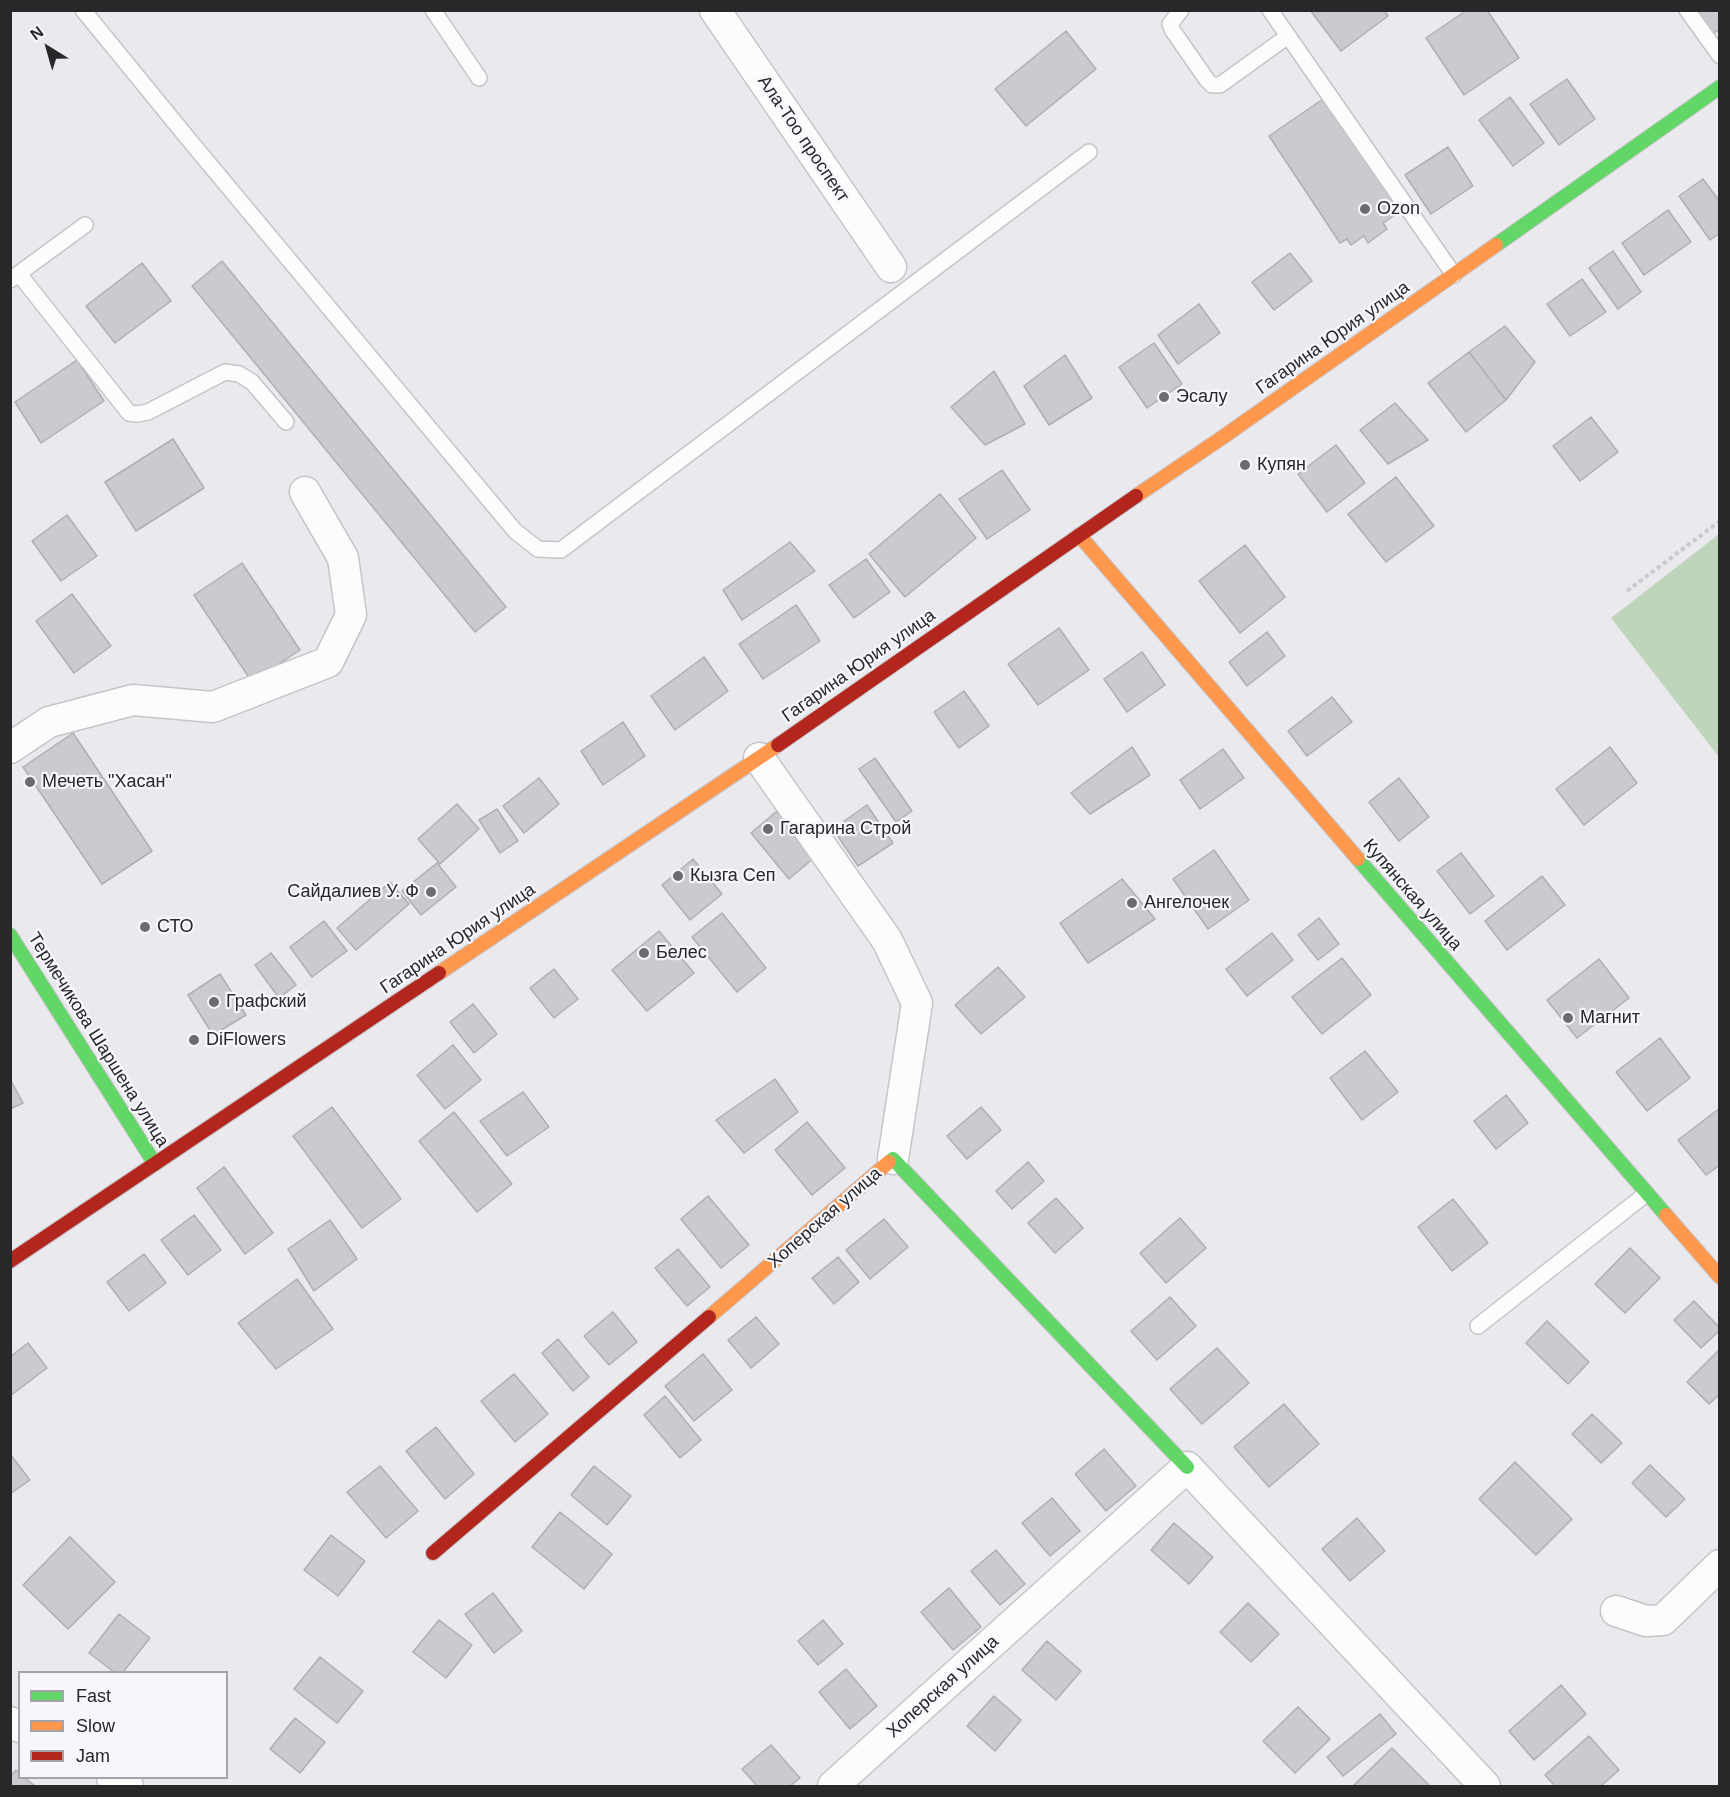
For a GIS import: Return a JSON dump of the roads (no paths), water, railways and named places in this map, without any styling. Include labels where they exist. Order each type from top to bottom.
[{"type":"street","name":"Ала-Тоо проспект","points":[[715,10],[891,267]]},
{"type":"street","name":"Гагарина Юрия улица","points":[[10,1261],[759,758],[1223,437],[1719,87]]},
{"type":"street","points":[[10,748],[49,722],[133,700],[213,707],[328,662],[351,615],[343,558],[304,492]]},
{"type":"street","name":"Купянская улица","points":[[1079,535],[1719,1277]]},
{"type":"street","points":[[759,758],[888,940],[917,1003],[893,1159]]},
{"type":"street","name":"Термечикова Шаршена улица","points":[[10,934],[155,1164]]},
{"type":"street","name":"Хоперская улица","points":[[433,1553],[893,1159],[1187,1467],[1485,1786]]},
{"type":"street","name":"Хоперская улица","points":[[833,1786],[1187,1467]]},
{"type":"street","points":[[1616,1611],[1646,1620],[1663,1620],[1719,1565]]},
{"type":"street","points":[[114,1779],[128,1786]]},
{"type":"lane","points":[[84,10],[190,141],[515,531],[538,549],[561,550],[1089,152]]},
{"type":"lane","points":[[433,10],[479,78]]},
{"type":"lane","points":[[1181,10],[1170,24],[1212,85],[1220,85],[1288,36]]},
{"type":"lane","points":[[1270,10],[1454,275]]},
{"type":"lane","points":[[1688,10],[1719,56]]},
{"type":"lane","points":[[85,225],[15,277],[129,414],[148,412],[225,372],[239,374],[252,382],[286,422]]},
{"type":"lane","points":[[1478,1326],[1646,1194]]},
{"type":"place","name":"Ozon","points":[[1365,209]]},
{"type":"place","name":"Эсалу","points":[[1164,397]]},
{"type":"place","name":"Купян","points":[[1245,465]]},
{"type":"place","name":"Мечеть \"Хасан\"","points":[[30,782]]},
{"type":"place","name":"Гагарина Строй","points":[[768,829]]},
{"type":"place","name":"Кызга Сеп","points":[[678,876]]},
{"type":"place","name":"Сайдалиев У. Ф","points":[[431,892]]},
{"type":"place","name":"Ангелочек","points":[[1132,903]]},
{"type":"place","name":"СТО","points":[[145,927]]},
{"type":"place","name":"Белес","points":[[644,953]]},
{"type":"place","name":"Графский","points":[[214,1002]]},
{"type":"place","name":"Магнит","points":[[1568,1018]]},
{"type":"place","name":"DiFlowers","points":[[194,1040]]}]
